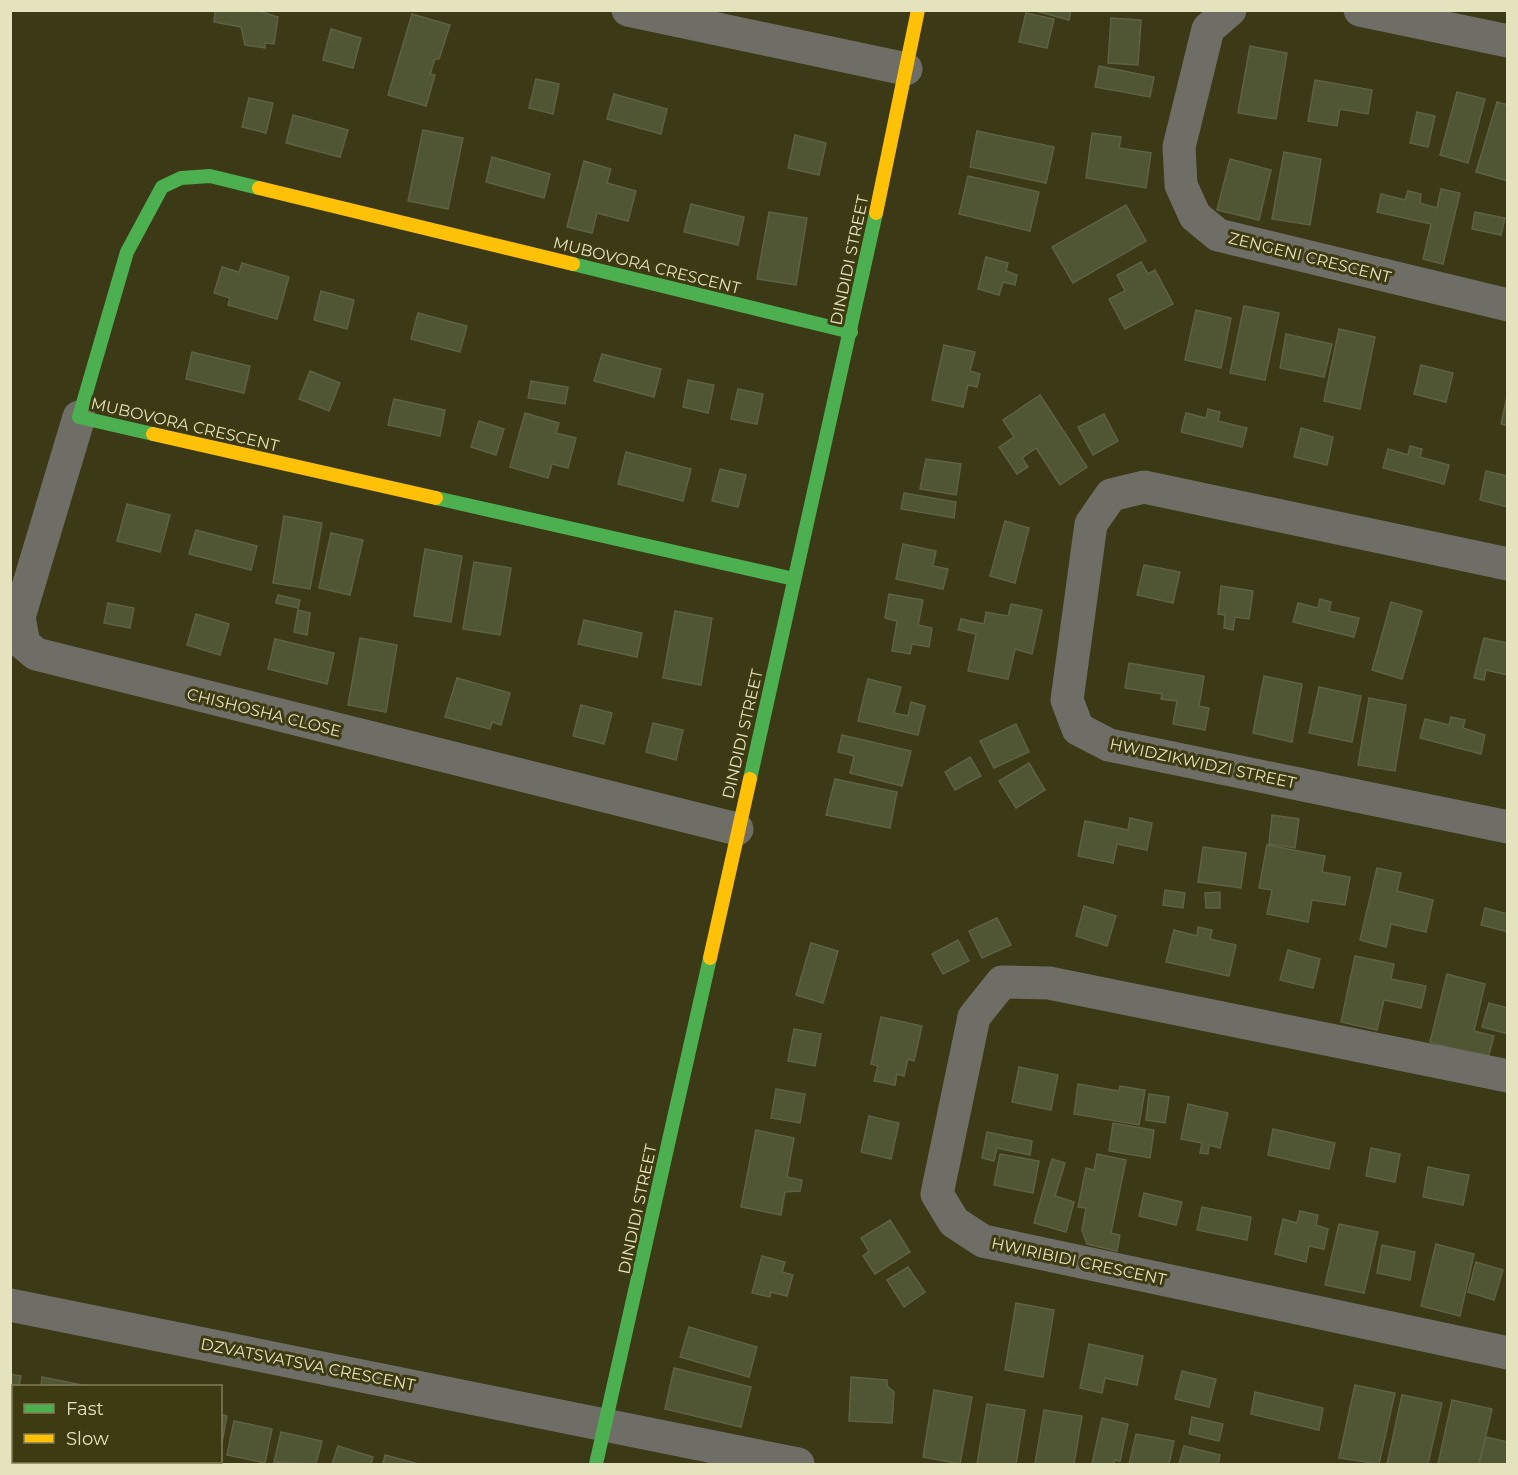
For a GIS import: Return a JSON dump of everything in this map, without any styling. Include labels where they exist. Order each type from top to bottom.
[{"type":"street","points":[[628,10],[906,69]]},
{"type":"street","name":"DINDIDI STREET","points":[[596,1464],[737,829],[851,333],[918,10]]},
{"type":"street","name":"ZENGENI CRESCENT","points":[[1230,10],[1208,29],[1179,147],[1182,185],[1195,216],[1218,235],[1508,305]]},
{"type":"street","points":[[1360,10],[1508,41]]},
{"type":"street","name":"MUBOVORA CRESCENT","points":[[794,579],[79,417],[128,252],[162,187],[181,178],[210,176],[851,333]]},
{"type":"street","name":"CHISHOSHA CLOSE","points":[[79,417],[19,617],[24,644],[36,654],[737,829]]},
{"type":"street","name":"HWIDZIKWIDZI STREET","points":[[1508,564],[1144,487],[1111,495],[1091,524],[1067,700],[1078,729],[1109,745],[1508,827]]},
{"type":"street","name":"HWIRIBIDI CRESCENT","points":[[1508,1076],[1049,983],[1002,982],[974,1017],[937,1194],[954,1222],[983,1241],[1508,1353]]},
{"type":"street","name":"DZVATSVATSVA CRESCENT","points":[[10,1305],[798,1464]]},
{"type":"building","points":[[215,10],[256,10],[278,17],[274,44],[265,43],[265,48],[245,45],[241,27],[214,22]]},
{"type":"building","points":[[1032,10],[1071,10],[1069,20]]},
{"type":"building","points":[[1026,13],[1054,19],[1047,48],[1019,42]]},
{"type":"building","points":[[412,14],[450,25],[439,59],[435,59],[430,74],[435,75],[426,106],[388,95]]},
{"type":"building","points":[[1111,18],[1141,20],[1138,65],[1108,63]]},
{"type":"building","points":[[331,29],[361,38],[353,68],[323,60]]},
{"type":"building","points":[[1250,46],[1287,53],[1276,119],[1238,113]]},
{"type":"building","points":[[1099,66],[1154,77],[1150,97],[1095,87]]},
{"type":"building","points":[[536,79],[559,84],[553,114],[529,108]]},
{"type":"building","points":[[1315,80],[1372,90],[1368,114],[1340,109],[1337,126],[1308,121]]},
{"type":"building","points":[[1457,92],[1485,99],[1468,163],[1440,155]]},
{"type":"building","points":[[614,94],[667,109],[661,134],[607,119]]},
{"type":"building","points":[[249,98],[273,103],[266,133],[242,127]]},
{"type":"building","points":[[1497,102],[1508,105],[1508,181],[1476,172]]},
{"type":"building","points":[[1417,112],[1435,116],[1428,147],[1410,143]]},
{"type":"building","points":[[293,115],[348,130],[340,157],[286,143]]},
{"type":"building","points":[[423,130],[463,138],[448,209],[408,201]]},
{"type":"building","points":[[977,131],[1054,147],[1046,183],[970,167]]},
{"type":"building","points":[[1092,133],[1121,137],[1119,148],[1151,153],[1146,188],[1086,178]]},
{"type":"building","points":[[795,135],[826,143],[819,175],[788,168]]},
{"type":"building","points":[[1284,152],[1321,159],[1310,225],[1272,219]]},
{"type":"building","points":[[492,157],[550,174],[544,198],[486,182]]},
{"type":"building","points":[[1230,159],[1271,170],[1259,220],[1217,210]]},
{"type":"building","points":[[584,161],[611,169],[607,183],[636,191],[628,221],[597,213],[592,233],[567,227]]},
{"type":"building","points":[[968,176],[1039,192],[1030,231],[959,214]]},
{"type":"building","points":[[1441,189],[1460,193],[1443,264],[1423,259],[1431,224],[1377,212],[1381,194],[1405,200],[1408,191],[1421,194],[1420,203],[1437,208]]},
{"type":"building","points":[[691,204],[744,217],[738,245],[684,232]]},
{"type":"building","points":[[1126,205],[1146,241],[1073,283],[1052,247]]},
{"type":"building","points":[[769,212],[807,218],[796,285],[757,279]]},
{"type":"building","points":[[1475,212],[1505,218],[1501,235],[1472,229]]},
{"type":"building","points":[[986,257],[1008,263],[1006,271],[1017,275],[1015,285],[1003,282],[999,295],[978,289]]},
{"type":"building","points":[[1141,262],[1148,274],[1155,270],[1173,304],[1125,329],[1109,299],[1125,291],[1117,275]]},
{"type":"building","points":[[242,263],[289,277],[277,319],[228,305],[230,298],[214,293],[222,267],[239,272]]},
{"type":"building","points":[[321,291],[354,300],[347,329],[314,320]]},
{"type":"building","points":[[1244,306],[1279,313],[1265,380],[1230,373]]},
{"type":"building","points":[[1196,310],[1231,318],[1221,368],[1185,360]]},
{"type":"building","points":[[418,313],[467,326],[460,352],[411,339]]},
{"type":"building","points":[[1339,329],[1375,337],[1360,409],[1324,401]]},
{"type":"building","points":[[1286,334],[1332,344],[1324,377],[1280,368]]},
{"type":"building","points":[[944,345],[975,352],[970,371],[980,374],[977,387],[968,385],[963,407],[932,400]]},
{"type":"building","points":[[192,352],[250,366],[244,393],[186,379]]},
{"type":"building","points":[[602,354],[661,369],[654,397],[594,381]]},
{"type":"building","points":[[1421,365],[1453,373],[1446,402],[1414,394]]},
{"type":"building","points":[[310,371],[340,383],[329,411],[299,399]]},
{"type":"building","points":[[688,380],[714,385],[708,413],[683,407]]},
{"type":"building","points":[[531,381],[568,387],[565,404],[528,398]]},
{"type":"building","points":[[738,389],[763,394],[757,424],[731,419]]},
{"type":"building","points":[[1040,395],[1087,467],[1060,485],[1036,448],[1022,458],[1028,467],[1017,474],[999,447],[1014,437],[1003,420]]},
{"type":"building","points":[[1508,396],[1508,426],[1501,424]]},
{"type":"building","points":[[394,399],[445,410],[440,436],[388,425]]},
{"type":"building","points":[[1208,409],[1220,412],[1218,421],[1247,428],[1242,447],[1181,432],[1186,413],[1206,418]]},
{"type":"building","points":[[525,413],[559,423],[556,433],[576,438],[568,468],[552,464],[548,478],[510,467]]},
{"type":"building","points":[[1104,414],[1118,441],[1093,455],[1078,427]]},
{"type":"building","points":[[479,421],[504,429],[496,455],[471,447]]},
{"type":"building","points":[[1301,428],[1333,437],[1327,465],[1294,457]]},
{"type":"building","points":[[1410,446],[1422,449],[1420,457],[1449,465],[1444,484],[1383,468],[1388,449],[1408,455]]},
{"type":"building","points":[[626,452],[691,469],[683,501],[618,484]]},
{"type":"building","points":[[926,459],[961,464],[956,495],[920,489]]},
{"type":"building","points":[[720,469],[746,475],[738,507],[712,501]]},
{"type":"building","points":[[1486,471],[1508,476],[1508,507],[1480,500]]},
{"type":"building","points":[[904,493],[956,502],[954,518],[901,509]]},
{"type":"building","points":[[127,504],[170,515],[160,552],[117,541]]},
{"type":"building","points":[[284,516],[322,523],[310,589],[273,583]]},
{"type":"building","points":[[1005,521],[1029,528],[1015,583],[990,576]]},
{"type":"building","points":[[196,530],[257,546],[251,570],[189,554]]},
{"type":"building","points":[[331,533],[363,540],[350,595],[319,588]]},
{"type":"building","points":[[903,544],[936,551],[933,566],[948,569],[943,589],[896,579]]},
{"type":"building","points":[[425,549],[462,556],[451,622],[414,616]]},
{"type":"building","points":[[474,562],[511,568],[500,635],[463,629]]},
{"type":"building","points":[[1144,565],[1180,572],[1173,603],[1137,595]]},
{"type":"building","points":[[1221,586],[1253,591],[1249,619],[1235,617],[1233,630],[1224,628],[1225,615],[1218,614]]},
{"type":"building","points":[[889,594],[923,600],[918,625],[932,628],[929,647],[912,644],[910,654],[892,651],[897,621],[885,618]]},
{"type":"building","points":[[278,595],[300,600],[298,608],[276,603]]},
{"type":"building","points":[[1320,599],[1331,602],[1329,611],[1359,618],[1354,637],[1293,622],[1298,603],[1318,608]]},
{"type":"building","points":[[1391,602],[1422,611],[1402,679],[1372,670]]},
{"type":"building","points":[[108,603],[134,608],[130,628],[104,623]]},
{"type":"building","points":[[1011,604],[1042,610],[1032,654],[1015,649],[1008,679],[968,671],[976,634],[958,630],[961,619],[984,624],[986,612],[1008,616]]},
{"type":"building","points":[[298,610],[310,613],[307,635],[294,632]]},
{"type":"building","points":[[675,611],[712,618],[701,685],[663,678]]},
{"type":"building","points":[[196,614],[229,624],[220,655],[187,645]]},
{"type":"building","points":[[584,620],[642,633],[637,657],[578,644]]},
{"type":"building","points":[[360,638],[397,645],[386,712],[348,705]]},
{"type":"building","points":[[1484,638],[1508,643],[1508,675],[1486,670],[1484,680],[1474,678]]},
{"type":"building","points":[[275,639],[334,653],[327,684],[268,669]]},
{"type":"building","points":[[1129,663],[1204,676],[1199,706],[1209,708],[1205,730],[1173,724],[1177,701],[1161,699],[1162,694],[1125,688]]},
{"type":"building","points":[[1264,676],[1302,684],[1292,742],[1253,733]]},
{"type":"building","points":[[457,678],[510,693],[501,725],[492,722],[490,729],[445,717]]},
{"type":"building","points":[[868,679],[901,687],[894,713],[908,716],[911,702],[925,706],[918,735],[858,721]]},
{"type":"building","points":[[1319,687],[1361,696],[1352,742],[1309,733]]},
{"type":"building","points":[[1369,698],[1406,705],[1395,771],[1358,765]]},
{"type":"building","points":[[581,705],[612,713],[604,744],[573,736]]},
{"type":"building","points":[[1451,717],[1465,720],[1463,728],[1485,735],[1481,754],[1420,738],[1425,719],[1449,725]]},
{"type":"building","points":[[653,723],[683,730],[676,760],[646,752]]},
{"type":"building","points":[[1016,724],[1029,752],[994,768],[980,741]]},
{"type":"building","points":[[842,735],[911,751],[902,786],[850,773],[854,756],[838,752]]},
{"type":"building","points":[[970,757],[981,776],[955,790],[945,772]]},
{"type":"building","points":[[1029,763],[1045,790],[1016,808],[999,781]]},
{"type":"building","points":[[835,779],[897,792],[890,828],[826,815]]},
{"type":"building","points":[[1272,815],[1299,819],[1295,848],[1269,844]]},
{"type":"building","points":[[1130,818],[1152,823],[1147,850],[1117,844],[1113,863],[1078,856],[1085,821],[1128,830]]},
{"type":"building","points":[[1267,845],[1325,856],[1322,872],[1350,877],[1345,905],[1312,900],[1308,922],[1267,914],[1272,890],[1259,888]]},
{"type":"building","points":[[1203,847],[1246,853],[1241,888],[1198,882]]},
{"type":"building","points":[[1377,868],[1401,873],[1397,891],[1433,900],[1426,932],[1391,924],[1386,947],[1360,940]]},
{"type":"building","points":[[1165,890],[1185,893],[1183,908],[1163,905]]},
{"type":"building","points":[[1220,892],[1220,908],[1206,908],[1205,893]]},
{"type":"building","points":[[1084,906],[1116,916],[1107,946],[1076,936]]},
{"type":"building","points":[[1485,908],[1508,914],[1508,932],[1481,925]]},
{"type":"building","points":[[997,918],[1011,945],[982,958],[969,931]]},
{"type":"building","points":[[1198,927],[1212,930],[1210,939],[1236,945],[1229,976],[1166,962],[1174,930],[1197,936]]},
{"type":"building","points":[[958,940],[969,961],[943,974],[932,954]]},
{"type":"building","points":[[811,943],[838,951],[823,1003],[796,995]]},
{"type":"building","points":[[1288,950],[1320,959],[1313,988],[1280,980]]},
{"type":"building","points":[[1355,956],[1394,964],[1391,979],[1426,986],[1421,1008],[1384,1000],[1377,1030],[1341,1022]]},
{"type":"building","points":[[1447,974],[1485,984],[1474,1031],[1494,1036],[1488,1058],[1430,1042]]},
{"type":"building","points":[[1489,1003],[1508,1008],[1508,1034],[1482,1027]]},
{"type":"building","points":[[881,1017],[922,1026],[914,1061],[908,1059],[904,1076],[897,1074],[895,1085],[874,1081],[878,1066],[871,1064]]},
{"type":"building","points":[[794,1029],[821,1034],[815,1066],[788,1061]]},
{"type":"building","points":[[1019,1067],[1058,1075],[1051,1110],[1012,1102]]},
{"type":"building","points":[[1078,1084],[1119,1091],[1120,1086],[1145,1090],[1139,1125],[1074,1114]]},
{"type":"building","points":[[776,1089],[805,1094],[800,1123],[771,1118]]},
{"type":"building","points":[[1149,1094],[1169,1097],[1165,1123],[1146,1120]]},
{"type":"building","points":[[1188,1104],[1228,1113],[1220,1148],[1209,1145],[1208,1154],[1200,1153],[1202,1143],[1181,1139]]},
{"type":"building","points":[[869,1116],[899,1123],[891,1159],[861,1152]]},
{"type":"building","points":[[1113,1123],[1154,1130],[1150,1158],[1109,1151]]},
{"type":"building","points":[[1273,1129],[1335,1143],[1329,1169],[1268,1155]]},
{"type":"building","points":[[756,1130],[794,1138],[787,1177],[802,1180],[800,1191],[785,1192],[781,1215],[741,1207]]},
{"type":"building","points":[[987,1132],[1032,1141],[1030,1155],[997,1148],[994,1161],[982,1158]]},
{"type":"building","points":[[1371,1148],[1400,1154],[1395,1182],[1366,1176]]},
{"type":"building","points":[[1000,1154],[1039,1161],[1033,1193],[994,1185]]},
{"type":"building","points":[[1097,1154],[1126,1160],[1111,1233],[1120,1235],[1117,1251],[1087,1244],[1082,1230],[1086,1208],[1078,1207],[1086,1168],[1094,1170]]},
{"type":"building","points":[[1052,1159],[1065,1163],[1055,1196],[1074,1202],[1066,1232],[1034,1223]]},
{"type":"building","points":[[1428,1167],[1469,1175],[1463,1205],[1423,1197]]},
{"type":"building","points":[[1144,1193],[1182,1202],[1176,1225],[1139,1216]]},
{"type":"building","points":[[1202,1207],[1251,1217],[1247,1240],[1197,1230]]},
{"type":"building","points":[[1300,1211],[1318,1215],[1316,1225],[1328,1229],[1324,1249],[1309,1246],[1306,1262],[1275,1254],[1283,1219],[1297,1223]]},
{"type":"building","points":[[890,1220],[910,1252],[875,1274],[863,1256],[869,1251],[861,1238]]},
{"type":"building","points":[[1339,1224],[1378,1232],[1364,1293],[1325,1285]]},
{"type":"building","points":[[1436,1244],[1474,1254],[1460,1316],[1421,1306]]},
{"type":"building","points":[[1382,1245],[1415,1252],[1410,1280],[1377,1273]]},
{"type":"building","points":[[762,1256],[785,1262],[782,1272],[793,1275],[787,1296],[771,1292],[770,1297],[752,1293]]},
{"type":"building","points":[[1476,1262],[1503,1270],[1494,1300],[1468,1292]]},
{"type":"building","points":[[908,1267],[925,1292],[904,1307],[887,1280]]},
{"type":"building","points":[[1016,1303],[1054,1310],[1043,1377],[1005,1370]]},
{"type":"building","points":[[689,1327],[757,1347],[749,1377],[680,1357]]},
{"type":"building","points":[[1089,1344],[1143,1356],[1137,1385],[1105,1378],[1102,1393],[1080,1388]]},
{"type":"building","points":[[674,1368],[751,1387],[741,1427],[665,1409]]},
{"type":"building","points":[[1182,1371],[1216,1379],[1209,1407],[1175,1399]]},
{"type":"building","points":[[10,1374],[21,1376],[19,1385],[12,1385],[12,1404],[10,1403]]},
{"type":"building","points":[[42,1377],[82,1385],[41,1385]]},
{"type":"building","points":[[851,1377],[887,1380],[887,1386],[894,1392],[892,1423],[849,1421]]},
{"type":"building","points":[[1355,1385],[1395,1393],[1379,1464],[1339,1458]]},
{"type":"building","points":[[934,1390],[972,1397],[960,1464],[923,1457]]},
{"type":"building","points":[[1255,1392],[1323,1408],[1319,1430],[1251,1414]]},
{"type":"building","points":[[1402,1395],[1442,1403],[1428,1464],[1387,1464]]},
{"type":"building","points":[[1452,1400],[1492,1409],[1479,1464],[1438,1464]]},
{"type":"building","points":[[987,1404],[1025,1410],[1016,1464],[977,1464]]},
{"type":"building","points":[[1044,1410],[1082,1416],[1074,1464],[1035,1464]]},
{"type":"building","points":[[222,1415],[227,1416],[222,1443]]},
{"type":"building","points":[[1192,1417],[1223,1424],[1219,1441],[1189,1434]]},
{"type":"building","points":[[1102,1418],[1128,1424],[1120,1461],[1115,1460],[1114,1464],[1092,1464]]},
{"type":"building","points":[[234,1421],[272,1429],[265,1463],[227,1455]]},
{"type":"building","points":[[281,1432],[322,1441],[316,1464],[274,1462]]},
{"type":"building","points":[[1136,1434],[1174,1441],[1169,1464],[1129,1464]]},
{"type":"building","points":[[1486,1437],[1508,1442],[1508,1464],[1479,1464]]},
{"type":"building","points":[[338,1446],[373,1457],[371,1464],[332,1464]]},
{"type":"building","points":[[1184,1446],[1220,1455],[1218,1464],[1179,1464]]},
{"type":"building","points":[[385,1455],[419,1464],[383,1464]]},
{"type":"building","points":[[20,1463],[56,1463],[56,1464]]},
{"type":"traffic: fast","points":[[153,434],[79,417],[127,252],[162,187],[181,178],[210,176],[259,188]]},
{"type":"traffic: fast","points":[[750,779],[876,213]]},
{"type":"traffic: fast","points":[[573,264],[851,332]]},
{"type":"traffic: fast","points":[[436,498],[794,579]]},
{"type":"traffic: fast","points":[[596,1464],[710,958]]},
{"type":"traffic: slow","points":[[876,213],[918,10]]},
{"type":"traffic: slow","points":[[259,188],[573,264]]},
{"type":"traffic: slow","points":[[153,434],[436,498]]},
{"type":"traffic: slow","points":[[710,958],[750,779]]}]
